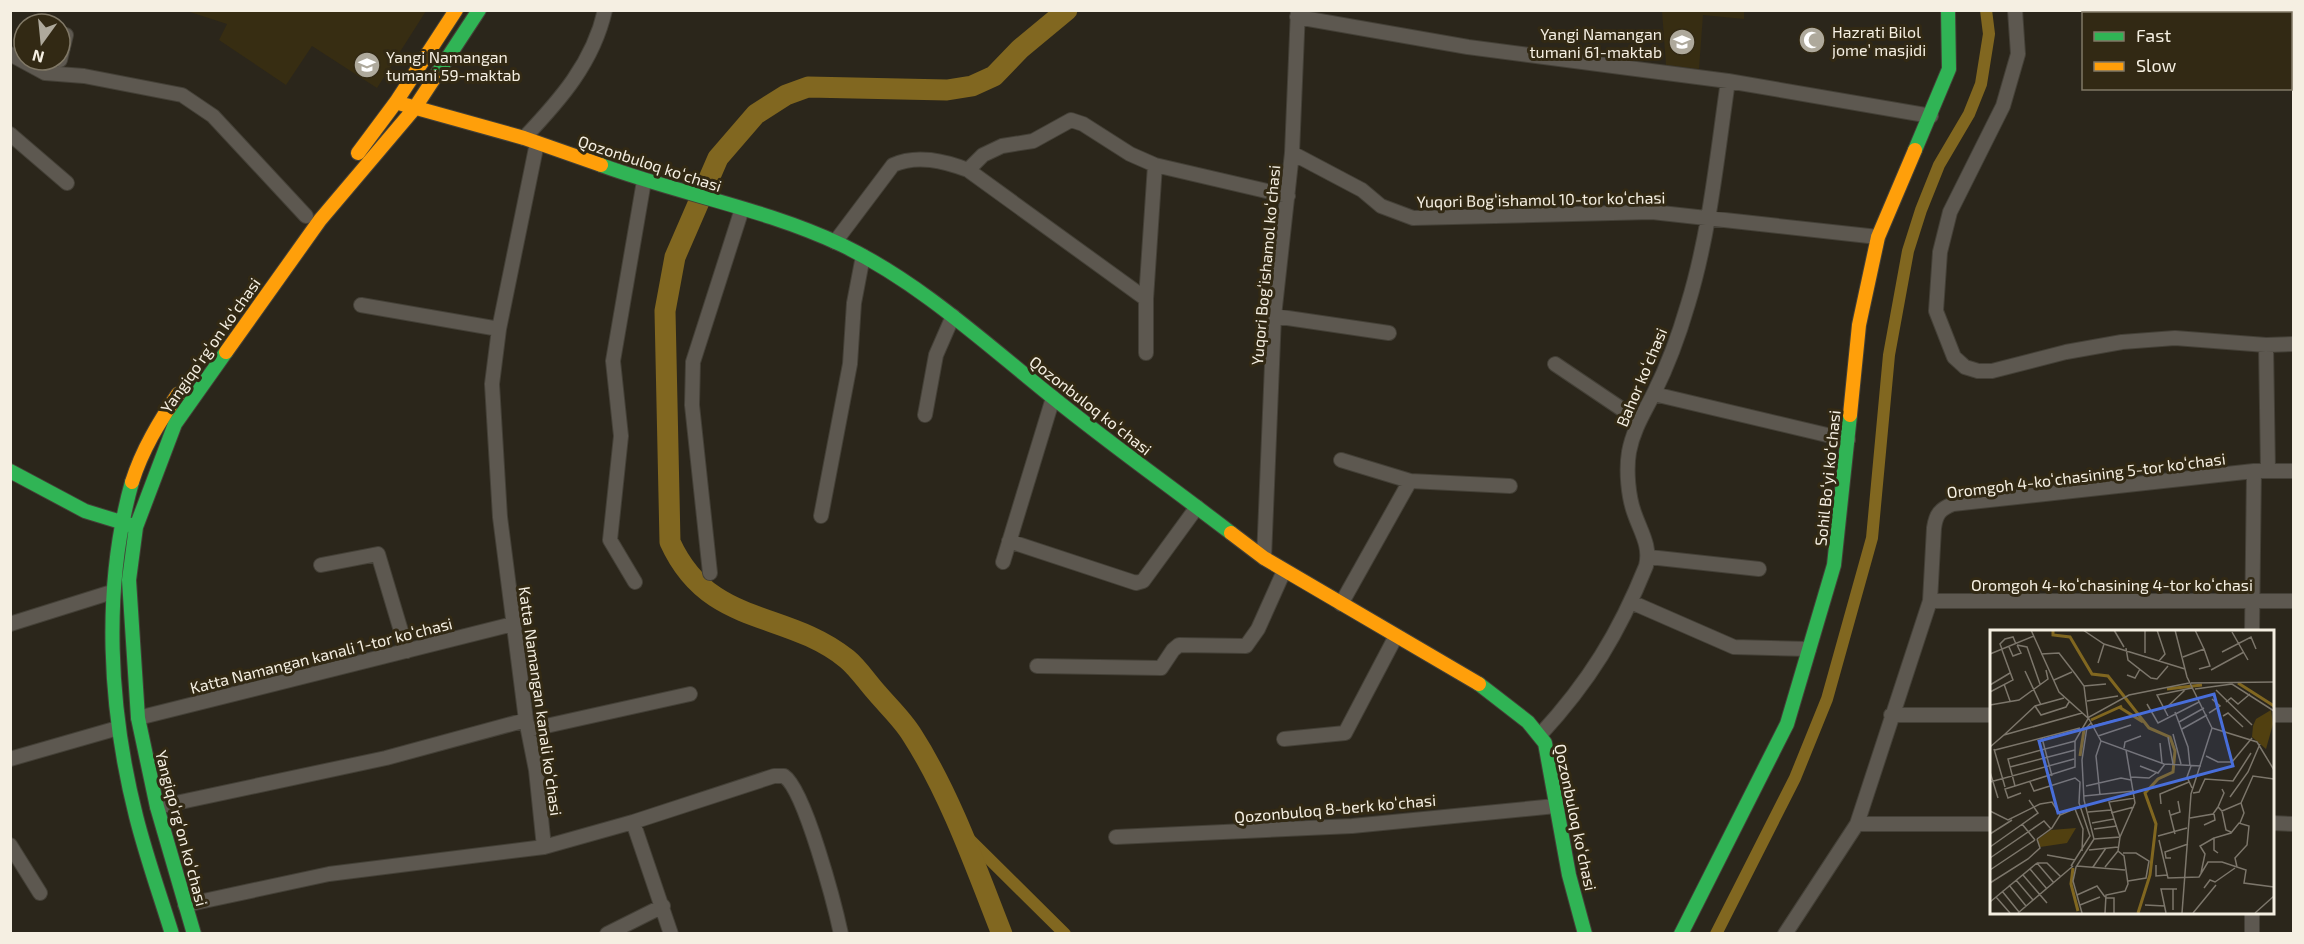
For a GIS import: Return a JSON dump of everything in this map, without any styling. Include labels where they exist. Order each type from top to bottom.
[{"type":"main road","points":[[279,253],[396,102],[456,10]]},
{"type":"main road","name":"Yangiqoʻrgʻon koʻchasi","points":[[194,933],[157,807],[138,718],[129,580],[136,527],[175,424],[320,220],[414,109],[479,10]]},
{"type":"main road","name":"Sohil Boʻyi koʻchasi","points":[[1681,933],[1754,794],[1787,724],[1834,565],[1859,326],[1878,237],[1898,184],[1931,116],[1948,69],[1948,10]]},
{"type":"main road","name":"Qozonbuloq koʻchasi","points":[[396,102],[531,141],[644,181],[742,209],[836,242],[863,256],[953,316],[1053,398],[1264,558],[1482,686],[1516,711],[1540,735],[1548,751],[1569,875],[1585,933]]},
{"type":"main road","name":"Yangiqoʻrgʻon koʻchasi","points":[[171,933],[136,816],[118,728],[112,592],[121,523],[138,463],[149,439],[187,381]]},
{"type":"main road","points":[[10,471],[85,510],[136,527]]},
{"type":"street","points":[[531,141],[587,60],[605,10]]},
{"type":"street","points":[[2015,10],[2018,54],[2003,106],[1950,212],[1940,252],[1936,311],[1954,357],[1965,367],[1978,371],[1992,371],[2067,352],[2122,342],[2175,338],[2266,345],[2294,344]]},
{"type":"street","points":[[1298,14],[1468,47],[1728,81],[1931,116]]},
{"type":"street","name":"Yuqori Bogʻishamol koʻchasi","points":[[1264,558],[1274,316],[1292,153],[1298,14]]},
{"type":"street","points":[[72,67],[182,95],[213,116],[262,165],[306,216]]},
{"type":"street","name":"Bahor koʻchasi","points":[[1649,557],[1644,535],[1634,513],[1629,487],[1629,453],[1638,420],[1654,394],[1689,302],[1710,217],[1728,81]]},
{"type":"street","points":[[968,170],[983,155],[1002,146],[1033,141],[1071,120],[1083,124],[1130,154],[1155,165],[1288,196]]},
{"type":"street","points":[[10,135],[67,183]]},
{"type":"street","name":"Katta Namangan kanali koʻchasi","points":[[531,141],[499,329],[492,384],[500,517],[527,724],[536,770],[543,847]]},
{"type":"street","name":"Yuqori Bogʻishamol 10-tor koʻchasi","points":[[1292,153],[1362,190],[1381,206],[1413,218],[1652,212],[1878,237]]},
{"type":"street","points":[[836,242],[893,165],[920,159],[952,164],[968,170],[1146,298]]},
{"type":"street","points":[[1146,353],[1146,298],[1155,165]]},
{"type":"street","points":[[635,582],[610,540],[621,436],[613,361],[644,181]]},
{"type":"street","points":[[710,573],[693,405],[693,362],[742,209]]},
{"type":"street","points":[[821,516],[850,364],[854,303],[863,256]]},
{"type":"street","points":[[361,305],[499,329]]},
{"type":"street","points":[[924,415],[936,355],[953,316]]},
{"type":"street","points":[[1274,316],[1389,333]]},
{"type":"street","points":[[2252,630],[2266,345]]},
{"type":"street","points":[[1555,364],[1638,420]]},
{"type":"street","points":[[1654,394],[1848,440]]},
{"type":"street","points":[[1003,562],[1053,398]]},
{"type":"street","points":[[1341,460],[1410,481],[1510,486]]},
{"type":"street","name":"Oromgoh 4-koʻchasining 5-tor koʻchasi","points":[[1786,933],[1857,824],[1930,601],[1935,516],[1942,508],[1953,504],[2261,471],[2294,471]]},
{"type":"street","points":[[1341,604],[1410,481]]},
{"type":"street","points":[[1009,541],[1136,583],[1143,581],[1197,507]]},
{"type":"street","points":[[321,565],[378,554],[407,651]]},
{"type":"street","points":[[1540,735],[1572,700],[1616,634],[1632,602],[1649,557],[1759,568]]},
{"type":"street","points":[[1038,666],[1161,668],[1179,645],[1245,646],[1258,629],[1284,571]]},
{"type":"street","points":[[10,624],[112,592]]},
{"type":"street","name":"Oromgoh 4-koʻchasining 4-tor koʻchasi","points":[[1930,601],[2294,602]]},
{"type":"street","points":[[1632,602],[1734,647],[1809,649]]},
{"type":"street","name":"Katta Namangan kanali 1-tor koʻchasi","points":[[138,718],[513,624]]},
{"type":"street","points":[[1284,739],[1345,732],[1395,636]]},
{"type":"street","points":[[157,807],[386,758],[527,724],[690,694]]},
{"type":"street","points":[[1891,716],[1990,715]]},
{"type":"street","points":[[2274,715],[2294,715]]},
{"type":"street","points":[[10,759],[118,728]]},
{"type":"street","points":[[185,905],[329,874],[543,847],[633,822],[761,780],[784,776],[795,790],[829,881],[841,933]]},
{"type":"street","name":"Qozonbuloq 8-berk koʻchasi","points":[[1116,837],[1352,826],[1556,806]]},
{"type":"street","points":[[633,822],[671,933]]},
{"type":"street","points":[[2274,823],[2294,824]]},
{"type":"street","points":[[1857,824],[1990,824]]},
{"type":"street","points":[[10,845],[40,893]]},
{"type":"street","points":[[607,933],[663,906]]},
{"type":"street","points":[[2252,914],[2252,933]]},
{"type":"shaded area","name":"Yangi Namangan tumani 59-maktab","points":[[187,11],[426,11],[377,88],[312,46],[286,85],[219,40],[227,24]]},
{"type":"shaded area","name":"Yangi Namangan tumani 61-maktab","points":[[1662,11],[1744,11],[1744,19],[1703,15],[1699,69],[1666,65]]},
{"type":"waterway","points":[[1002,934],[950,806],[926,758],[900,719],[847,659],[823,643],[727,604],[705,590],[686,570],[670,542],[665,311],[675,257],[718,158],[756,114],[786,95],[808,87],[947,90],[972,86],[994,76],[1020,49],[1067,10]]},
{"type":"waterway","points":[[1716,934],[1795,778],[1827,699],[1872,538],[1889,355],[1908,251],[1939,165],[1969,114],[1981,84],[1989,34],[1986,10]]},
{"type":"waterway","points":[[962,832],[1065,934]]},
{"type":"traffic: fast","points":[[435,77],[479,10]]},
{"type":"traffic: fast","points":[[1915,150],[1949,69],[1948,10]]},
{"type":"traffic: fast","points":[[601,165],[783,221],[813,232],[870,260],[951,314],[1073,413],[1231,533]]},
{"type":"traffic: fast","points":[[194,934],[157,807],[138,718],[129,580],[136,527],[175,424],[226,352]]},
{"type":"traffic: fast","points":[[1681,934],[1787,724],[1834,565],[1850,415]]},
{"type":"traffic: fast","points":[[10,471],[85,511],[134,526]]},
{"type":"traffic: fast","points":[[132,482],[122,523],[116,564],[113,606],[115,692],[120,734],[136,816],[172,934]]},
{"type":"traffic: fast","points":[[1479,684],[1528,722],[1545,743],[1569,875],[1585,934]]},
{"type":"traffic: slow","points":[[358,153],[396,102],[456,10]]},
{"type":"traffic: slow","points":[[226,352],[320,220],[414,109],[435,77]]},
{"type":"traffic: slow","points":[[402,104],[524,138],[601,165]]},
{"type":"traffic: slow","points":[[1850,415],[1859,325],[1878,237],[1915,150]]},
{"type":"traffic: slow","points":[[132,482],[152,436],[178,394]]},
{"type":"traffic: slow","points":[[1231,533],[1264,558],[1479,684]]},
{"type":"place","name":"Hazrati Bilol jome’ masjidi","points":[[1812,40]]},
{"type":"place","name":"Yangi Namangan tumani 61-maktab","points":[[1682,42]]},
{"type":"place","name":"Yangi Namangan tumani 59-maktab","points":[[367,65]]}]
